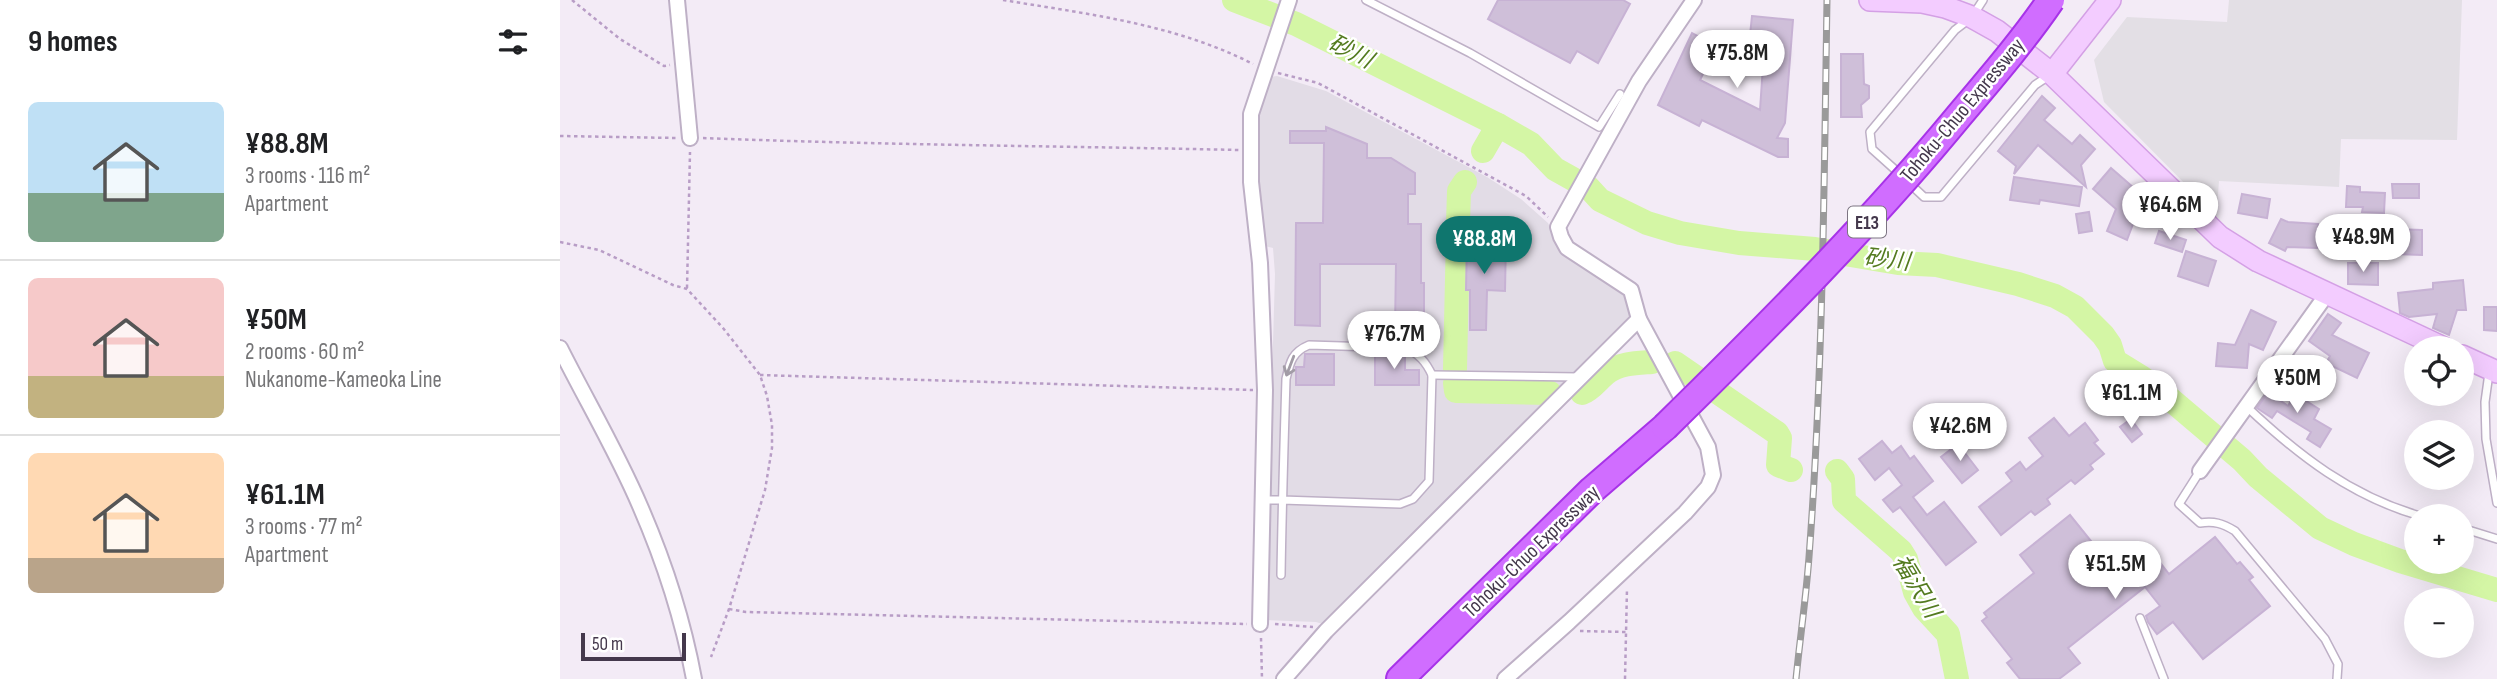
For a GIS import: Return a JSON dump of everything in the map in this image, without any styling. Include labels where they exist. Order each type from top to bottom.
[{"type":"highway","name":"Tohoku-Chuo Expressway","points":[[1413,679],[1600,497],[1665,427],[1854,237],[1970,102],[2051,0]]},
{"type":"highway","name":"Tohoku-Chuo Expressway","points":[[1400,679],[1592,490],[1665,427]]},
{"type":"main road","points":[[1870,0],[1923,1],[1978,9],[1997,31],[2052,74],[2220,237],[2258,261],[2419,336]]},
{"type":"main road","points":[[2052,74],[2110,0]]},
{"type":"main road","points":[[2474,362],[2493,371]]},
{"type":"street","points":[[677,0],[690,138]]},
{"type":"street","points":[[1260,624],[1265,390],[1260,263],[1250,150],[1251,114],[1289,0]]},
{"type":"street","points":[[1505,679],[1699,499],[1713,475],[1708,447],[1639,318],[1631,290],[1567,248],[1561,237],[1561,221],[1639,81],[1694,0]]},
{"type":"street","points":[[2200,471],[2327,294]]},
{"type":"street","points":[[1284,679],[1326,631],[1639,318]]},
{"type":"street","points":[[560,348],[639,503],[669,583],[694,679]]},
{"type":"lane","points":[[1366,0],[1470,53],[1599,127],[1620,94]]},
{"type":"lane","points":[[1978,9],[1955,30],[1870,132],[1872,149],[1924,197],[1941,197],[2035,85],[2052,74]]},
{"type":"lane","points":[[1262,500],[1282,500],[1400,504],[1413,499],[1429,481],[1432,375],[1426,363],[1406,348],[1309,345],[1298,350],[1290,363],[1286,379],[1282,500],[1280,575]]},
{"type":"lane","points":[[2493,371],[2485,402],[2486,439],[2497,503]]},
{"type":"lane","points":[[1432,375],[1582,377]]},
{"type":"lane","points":[[2245,410],[2333,478],[2374,500],[2404,510]]},
{"type":"lane","points":[[2200,471],[2179,504],[2200,523],[2224,524],[2235,531],[2325,639],[2338,664],[2337,679]]},
{"type":"lane","points":[[2474,532],[2497,539]]},
{"type":"lane","points":[[2140,618],[2164,679]]},
{"type":"path","points":[[572,0],[620,39],[664,66],[682,63]]},
{"type":"path","points":[[1003,0],[1085,13],[1184,35],[1318,83],[1526,196],[1561,221]]},
{"type":"path","points":[[560,136],[880,145],[1250,150]]},
{"type":"path","points":[[687,289],[690,138]]},
{"type":"path","points":[[560,242],[599,250],[687,289],[723,328],[760,375],[771,415],[772,448],[765,490],[729,609],[710,657]]},
{"type":"path","points":[[760,375],[1265,390]]},
{"type":"path","points":[[1622,572],[1627,585],[1625,679]]},
{"type":"path","points":[[729,609],[746,612],[1308,625],[1326,631]]},
{"type":"path","points":[[1569,622],[1578,631],[1626,632]]},
{"type":"path","points":[[1260,624],[1262,679]]},
{"type":"shaded area","points":[[2229,0],[2462,0],[2457,140],[2341,139],[2339,187],[2219,181],[2216,221],[2210,209],[2104,102],[2094,60],[2127,17],[2227,22]]},
{"type":"shaded area","points":[[1277,76],[1326,91],[1487,177],[1521,199],[1548,223],[1556,240],[1626,293],[1631,317],[1384,563],[1326,625],[1316,622],[1265,620],[1275,274],[1273,248],[1265,246],[1257,148],[1258,123],[1264,95],[1270,77]]},
{"type":"building","points":[[1498,0],[1623,0],[1630,4],[1598,63],[1577,51],[1570,63],[1488,19]]},
{"type":"building","points":[[1752,16],[1793,20],[1785,123],[1777,138],[1788,139],[1788,157],[1778,157],[1702,120],[1699,126],[1658,105],[1692,33],[1717,46],[1700,80],[1760,110],[1765,36],[1750,35]]},
{"type":"building","points":[[1841,54],[1863,54],[1864,84],[1869,86],[1869,98],[1861,105],[1862,117],[1841,117]]},
{"type":"building","points":[[2042,96],[2055,108],[2044,120],[2072,144],[2080,135],[2095,149],[2081,165],[2086,187],[2038,145],[2014,174],[2016,166],[1998,151]]},
{"type":"building","points":[[1326,127],[1367,144],[1367,158],[1391,158],[1415,173],[1415,194],[1408,194],[1408,224],[1421,224],[1424,316],[1420,316],[1420,328],[1395,327],[1396,264],[1320,264],[1320,326],[1295,325],[1296,223],[1323,223],[1324,143],[1290,143],[1290,131],[1326,131]]},
{"type":"building","points":[[2111,168],[2157,208],[2148,217],[2139,208],[2127,240],[2107,231],[2116,209],[2093,189]]},
{"type":"building","points":[[2014,177],[2082,187],[2079,206],[2040,200],[2039,204],[2010,200]]},
{"type":"building","points":[[2392,184],[2419,184],[2419,198],[2393,198]]},
{"type":"building","points":[[2347,186],[2360,187],[2360,192],[2385,193],[2384,213],[2362,212],[2363,207],[2346,207]]},
{"type":"building","points":[[2242,194],[2270,199],[2267,218],[2238,213]]},
{"type":"building","points":[[2089,212],[2092,231],[2079,233],[2076,214]]},
{"type":"building","points":[[2281,219],[2318,224],[2317,248],[2287,247],[2285,251],[2269,243]]},
{"type":"building","points":[[2392,229],[2422,230],[2422,255],[2394,254]]},
{"type":"building","points":[[2159,231],[2186,240],[2182,252],[2155,243]]},
{"type":"building","points":[[1467,238],[1506,239],[1505,291],[1487,290],[1486,330],[1470,330],[1470,290],[1466,290]]},
{"type":"building","points":[[2186,251],[2216,261],[2208,286],[2178,276]]},
{"type":"building","points":[[2348,263],[2378,263],[2378,285],[2348,284]]},
{"type":"building","points":[[2463,280],[2466,310],[2457,310],[2449,335],[2433,328],[2437,314],[2409,317],[2400,313],[2398,293],[2433,289],[2433,283]]},
{"type":"building","points":[[2484,307],[2497,307],[2497,331],[2484,330]]},
{"type":"building","points":[[2251,310],[2276,322],[2263,350],[2249,344],[2247,368],[2216,366],[2218,343],[2235,345]]},
{"type":"building","points":[[2328,314],[2341,323],[2332,335],[2369,353],[2357,378],[2326,363],[2330,356],[2309,341]]},
{"type":"building","points":[[1305,354],[1334,354],[1334,385],[1296,385],[1296,367],[1304,367]]},
{"type":"building","points":[[1375,355],[1405,355],[1405,370],[1419,370],[1419,385],[1375,385]]},
{"type":"building","points":[[2268,392],[2288,406],[2295,394],[2319,409],[2314,419],[2331,429],[2320,447],[2307,439],[2311,432],[2277,411],[2272,418],[2257,408]]},
{"type":"building","points":[[2054,418],[2069,436],[2085,423],[2098,440],[2094,443],[2104,454],[2090,465],[2093,469],[2075,484],[2071,480],[2047,499],[2050,504],[2035,515],[2031,511],[2001,535],[1979,507],[2012,481],[2006,473],[2020,462],[2026,470],[2043,456],[2029,438]]},
{"type":"building","points":[[2131,419],[2142,434],[2132,442],[2120,427]]},
{"type":"building","points":[[1882,441],[1892,453],[1901,446],[1910,459],[1914,456],[1933,481],[1913,497],[1927,515],[1944,502],[1976,542],[1946,565],[1900,507],[1893,512],[1883,500],[1902,485],[1889,468],[1875,480],[1859,459]]},
{"type":"building","points":[[1958,444],[1978,470],[1962,483],[1941,457]]},
{"type":"building","points":[[2070,515],[2123,581],[2155,556],[2169,574],[2215,537],[2237,564],[2240,562],[2253,577],[2249,580],[2270,606],[2203,659],[2173,622],[2157,634],[2146,616],[2160,606],[2145,587],[2068,648],[2080,663],[2059,679],[2020,679],[2007,663],[2012,659],[1982,621],[1987,617],[1984,613],[2034,573],[2020,555]]},
{"type":"waterway","name":"砂川","points":[[1234,0],[1296,24],[1498,125],[1531,144],[1555,169],[1589,188],[1600,200],[1647,223],[1680,233],[1739,243],[1815,249],[1898,263],[1937,265],[2018,284],[2055,296],[2075,307],[2103,335],[2110,345],[2115,361],[2163,393],[2320,528],[2400,561],[2497,590]]},
{"type":"waterway","name":"福沢川","points":[[1483,151],[1498,125]]},
{"type":"waterway","name":"福沢川","points":[[1458,223],[1459,191],[1465,182]]},
{"type":"waterway","name":"福沢川","points":[[1455,369],[1458,234]]},
{"type":"waterway","name":"福沢川","points":[[1582,393],[1613,369],[1652,362]]},
{"type":"waterway","name":"福沢川","points":[[1675,363],[1777,433],[1780,438],[1778,465],[1791,470]]},
{"type":"waterway","name":"福沢川","points":[[1455,383],[1456,391],[1550,393]]},
{"type":"waterway","name":"福沢川","points":[[1837,471],[1843,479],[1844,501],[1901,551],[1906,559],[1915,592],[1924,608],[1948,634],[1957,679]]},
{"type":"railway","points":[[1796,679],[1809,557],[1817,418],[1827,0]]}]
